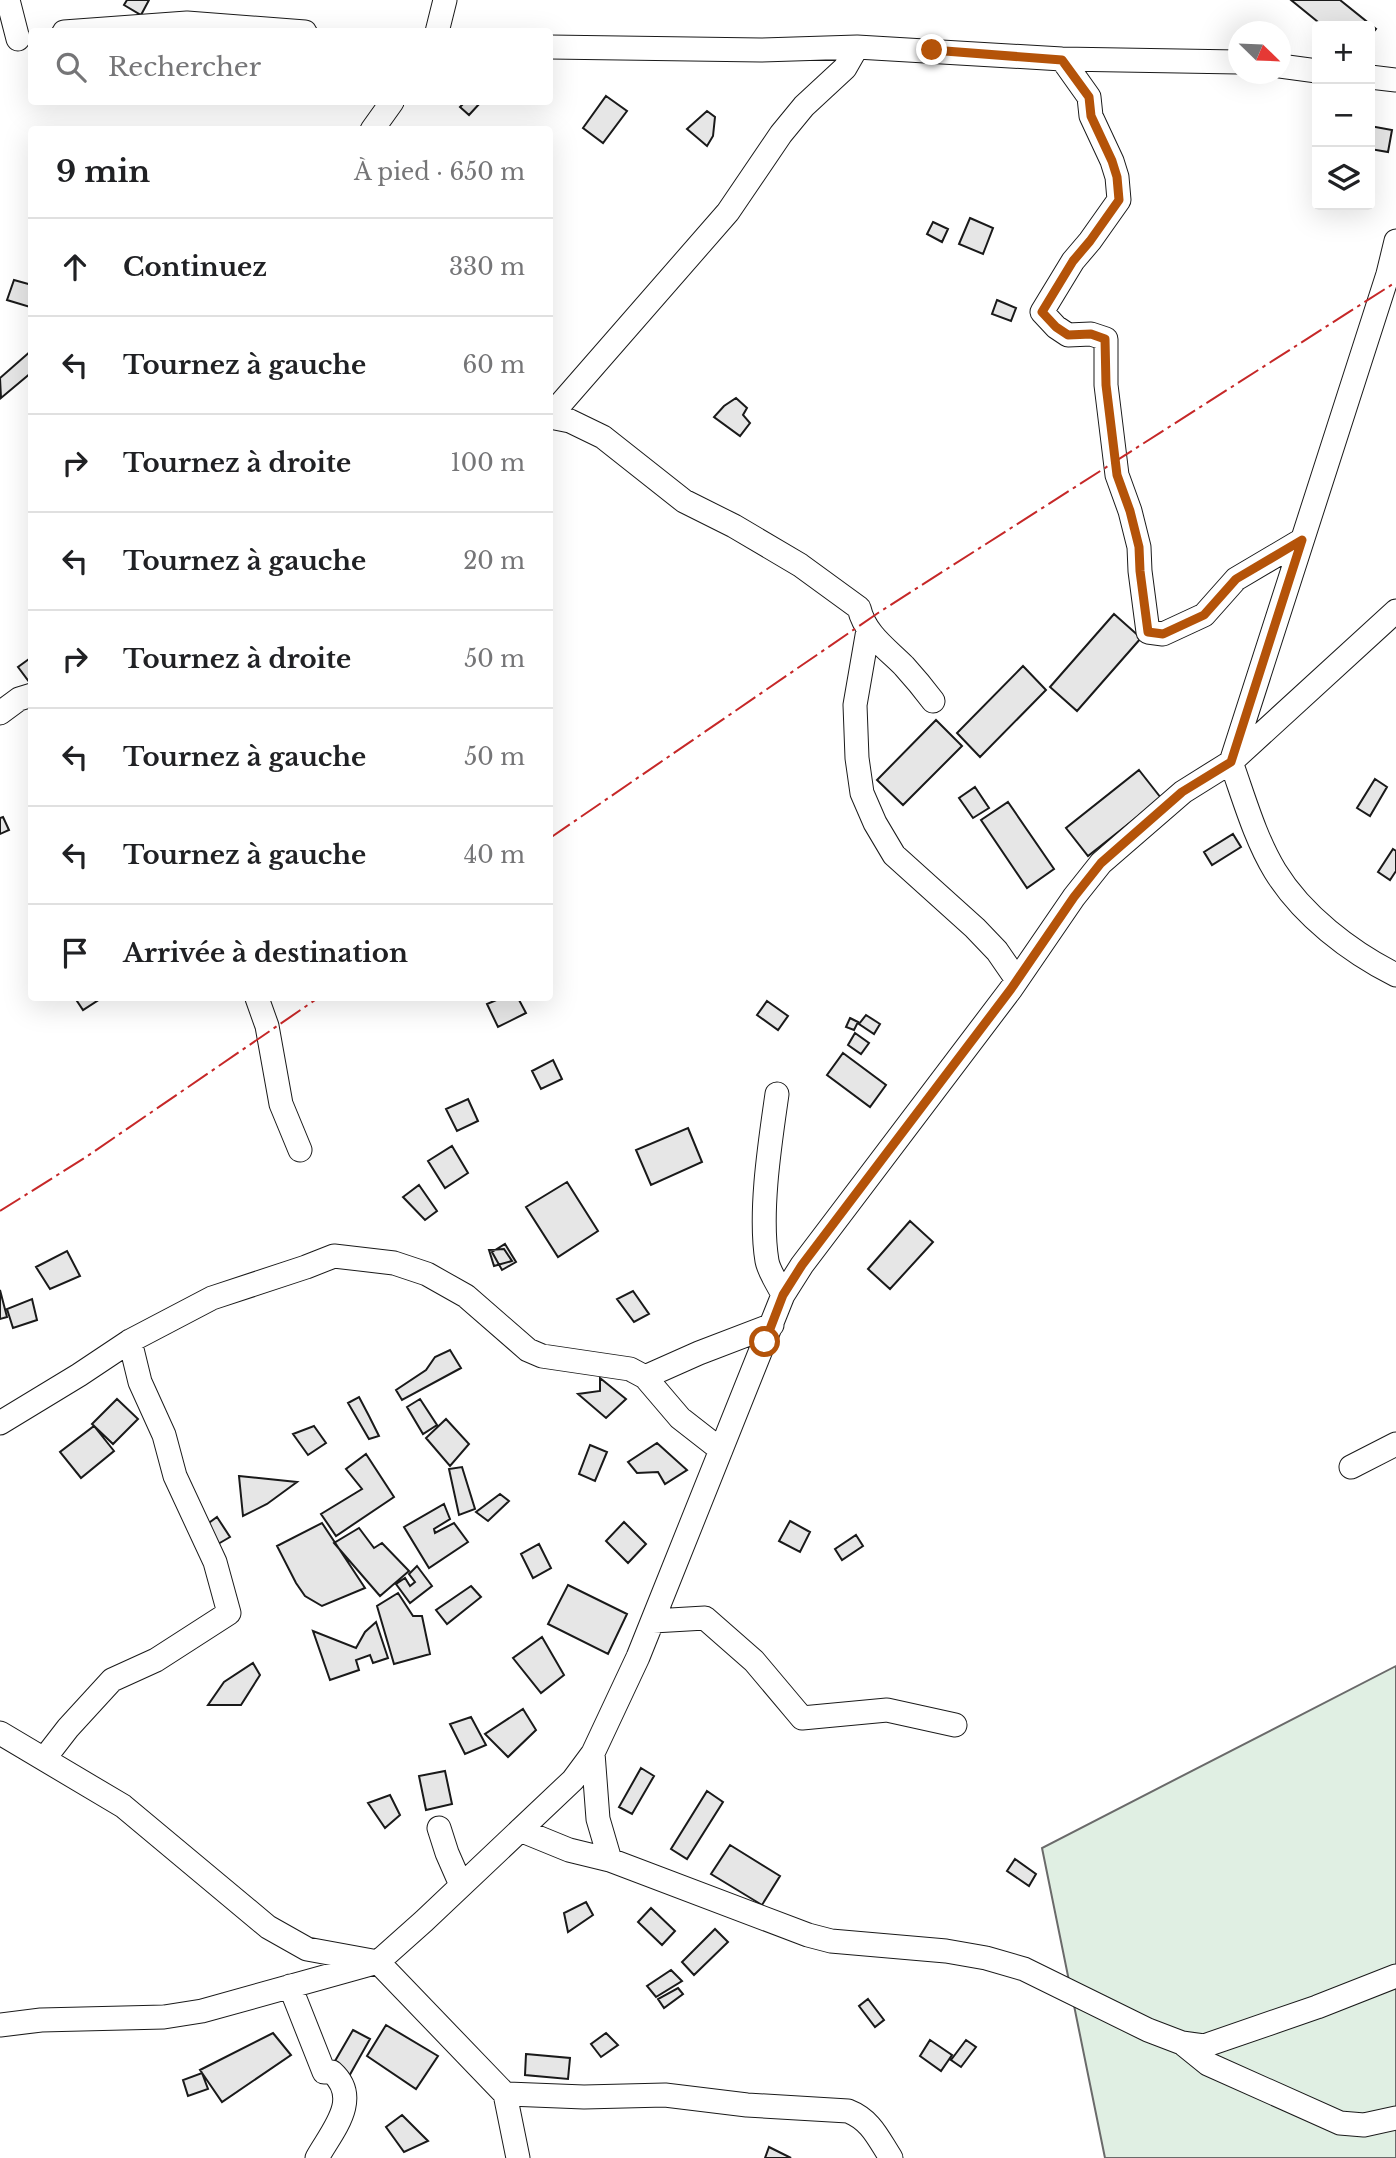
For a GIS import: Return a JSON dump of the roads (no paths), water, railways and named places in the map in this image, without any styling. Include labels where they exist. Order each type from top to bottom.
[{"type":"street","points":[[8,0],[17,39]]},
{"type":"street","points":[[438,28],[445,0]]},
{"type":"street","points":[[119,28],[187,23],[253,28]]},
{"type":"street","points":[[553,47],[761,50],[857,47],[1062,60],[1228,62]]},
{"type":"street","points":[[553,413],[728,212],[780,134],[804,106],[845,68],[857,47]]},
{"type":"street","points":[[1062,60],[1089,97],[1091,116],[1117,177],[1119,200],[1073,261],[1042,312],[1068,335],[1091,334],[1105,339],[1106,385],[1117,475],[1139,547],[1148,632],[1163,634],[1204,615],[1236,579],[1302,540]]},
{"type":"street","points":[[1291,67],[1312,70]]},
{"type":"street","points":[[1375,78],[1396,80]]},
{"type":"street","points":[[375,126],[390,105]]},
{"type":"street","points":[[1396,241],[1388,274],[1231,762],[1259,836],[1276,871],[1322,926],[1378,966],[1396,975]]},
{"type":"street","points":[[553,417],[603,437],[684,500],[800,565],[859,608],[861,619],[868,630],[905,667],[933,701]]},
{"type":"street","points":[[0,2025],[41,2020],[164,2017],[202,2011],[378,1962],[573,1780],[593,1753],[638,1657],[783,1295],[802,1265],[1017,980],[1074,897],[1101,863],[1182,792],[1231,762],[1396,611]]},
{"type":"street","points":[[868,630],[855,705],[857,758],[862,793],[875,823],[894,855],[975,928],[997,951],[1017,980]]},
{"type":"street","points":[[0,713],[19,699],[28,696]]},
{"type":"street","points":[[258,1001],[267,1026],[281,1104],[300,1150]]},
{"type":"street","points":[[777,1094],[770,1141],[765,1219],[767,1263],[783,1295]]},
{"type":"street","points":[[0,1423],[130,1341],[212,1298],[334,1256],[344,1256],[394,1264],[427,1274],[466,1296],[528,1350],[542,1356],[630,1369],[645,1377],[680,1418],[721,1450]]},
{"type":"street","points":[[645,1377],[772,1325]]},
{"type":"street","points":[[44,1759],[112,1680],[156,1660],[229,1613],[215,1562],[175,1476],[164,1435],[140,1382],[130,1341]]},
{"type":"street","points":[[1351,1467],[1396,1444]]},
{"type":"street","points":[[653,1621],[705,1618],[754,1661],[802,1718],[887,1710],[955,1725]]},
{"type":"street","points":[[0,1734],[123,1805],[268,1927],[307,1949],[378,1962],[505,2094],[518,2157]]},
{"type":"street","points":[[593,1753],[598,1819],[610,1860]]},
{"type":"street","points":[[439,1828],[461,1885]]},
{"type":"street","points":[[520,1830],[569,1850],[610,1860],[831,1941],[946,1951],[986,1958],[1024,1969],[1147,2030],[1182,2043],[1204,2046],[1396,1976]]},
{"type":"street","points":[[290,1986],[324,2072],[332,2072],[341,2080],[346,2099],[341,2117],[317,2158]]},
{"type":"street","points":[[1182,2043],[1208,2064],[1340,2123],[1364,2125],[1396,2118]]},
{"type":"street","points":[[505,2094],[584,2097],[665,2095],[747,2105],[848,2112],[869,2123],[891,2158]]}]
